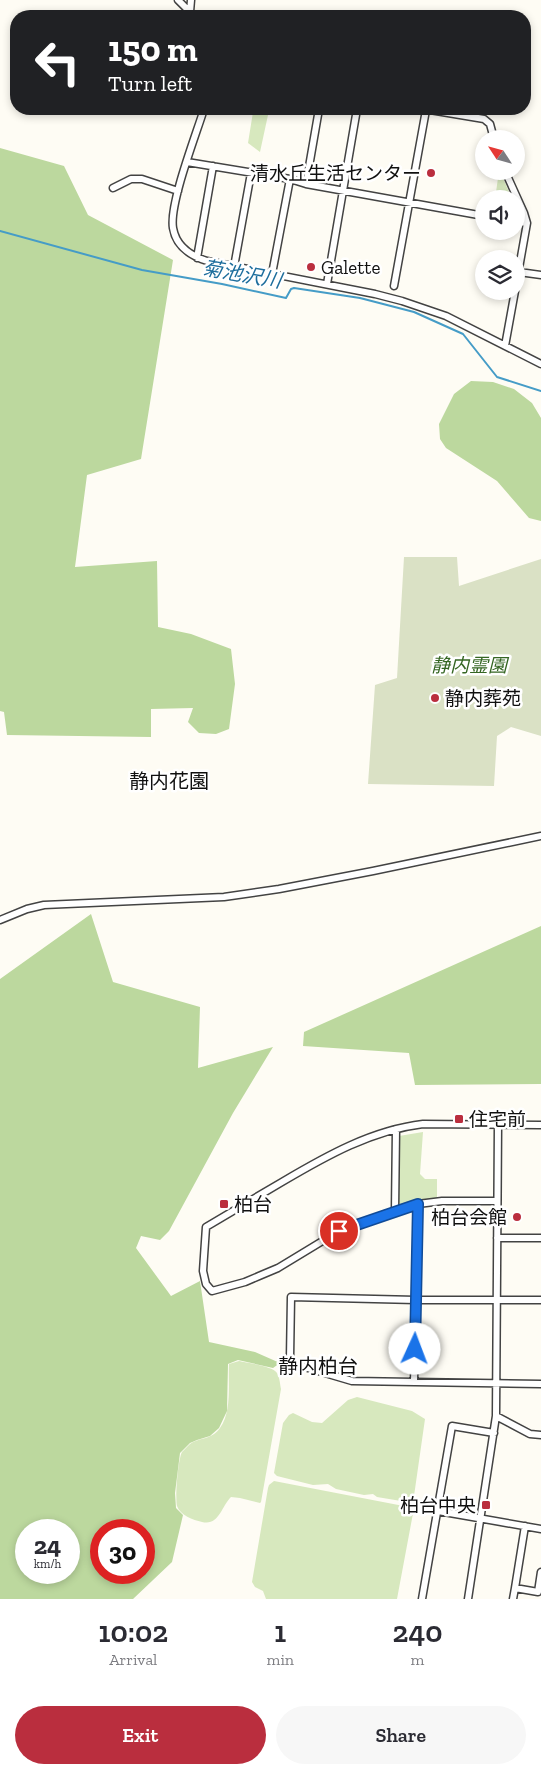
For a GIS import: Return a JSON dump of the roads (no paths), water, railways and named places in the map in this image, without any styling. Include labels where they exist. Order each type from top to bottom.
[{"type":"street","points":[[178,0],[188,10]]},
{"type":"street","points":[[202,115],[172,216],[174,232],[181,246],[197,258],[375,294],[424,308],[446,316],[541,364]]},
{"type":"street","points":[[306,184],[318,115]]},
{"type":"street","points":[[327,284],[356,115]]},
{"type":"street","points":[[394,286],[423,115]]},
{"type":"street","points":[[460,115],[484,119],[490,124],[492,130]]},
{"type":"street","points":[[187,162],[290,179],[306,184],[475,214]]},
{"type":"street","points":[[197,258],[213,166]]},
{"type":"street","points":[[234,267],[251,173]]},
{"type":"street","points":[[113,188],[132,179],[137,179],[178,191]]},
{"type":"street","points":[[272,274],[290,179]]},
{"type":"street","points":[[509,180],[527,223],[523,250]]},
{"type":"street","points":[[525,273],[541,275]]},
{"type":"street","points":[[505,346],[513,300]]},
{"type":"street","points":[[0,920],[44,905],[224,897],[270,890],[541,836]]},
{"type":"street","points":[[497,1201],[442,1201],[418,1204],[339,1231],[278,1268],[245,1282],[212,1290],[206,1284],[203,1272],[206,1227],[330,1154],[352,1144],[396,1129],[424,1124],[541,1125]]},
{"type":"street","points":[[468,1599],[496,1416],[498,1124]]},
{"type":"street","points":[[395,1211],[396,1129]]},
{"type":"street","points":[[414,1382],[418,1204]]},
{"type":"street","points":[[497,1238],[541,1238]]},
{"type":"street","points":[[541,1300],[416,1300],[292,1296],[290,1358],[291,1363],[352,1381],[541,1384]]},
{"type":"street","points":[[496,1416],[530,1434],[541,1435]]},
{"type":"street","points":[[422,1599],[452,1426],[494,1433]]},
{"type":"street","points":[[438,1511],[541,1529]]},
{"type":"street","points":[[513,1599],[525,1526]]},
{"type":"street","points":[[515,1588],[538,1592],[541,1572]]},
{"type":"waterway","name":"菊池沢川","points":[[0,231],[142,270],[222,284],[286,298],[291,289],[294,288],[360,298],[414,312],[463,334],[497,377],[541,391]]},
{"type":"place","name":"清水丘生活センター","points":[[431,173]]},
{"type":"place","name":"Galette","points":[[311,267]]},
{"type":"place","name":"静内葬苑","points":[[435,698]]},
{"type":"place","name":"住宅前","points":[[459,1119]]},
{"type":"place","name":"柏台","points":[[224,1204]]},
{"type":"place","name":"柏台会館","points":[[517,1217]]},
{"type":"place","name":"柏台中央","points":[[486,1505]]},
{"type":"district","name":"静内花園","points":[[169,781]]},
{"type":"district","name":"静内柏台","points":[[318,1366]]},
{"type":"park label","name":"静内霊園","points":[[469,665]]}]
